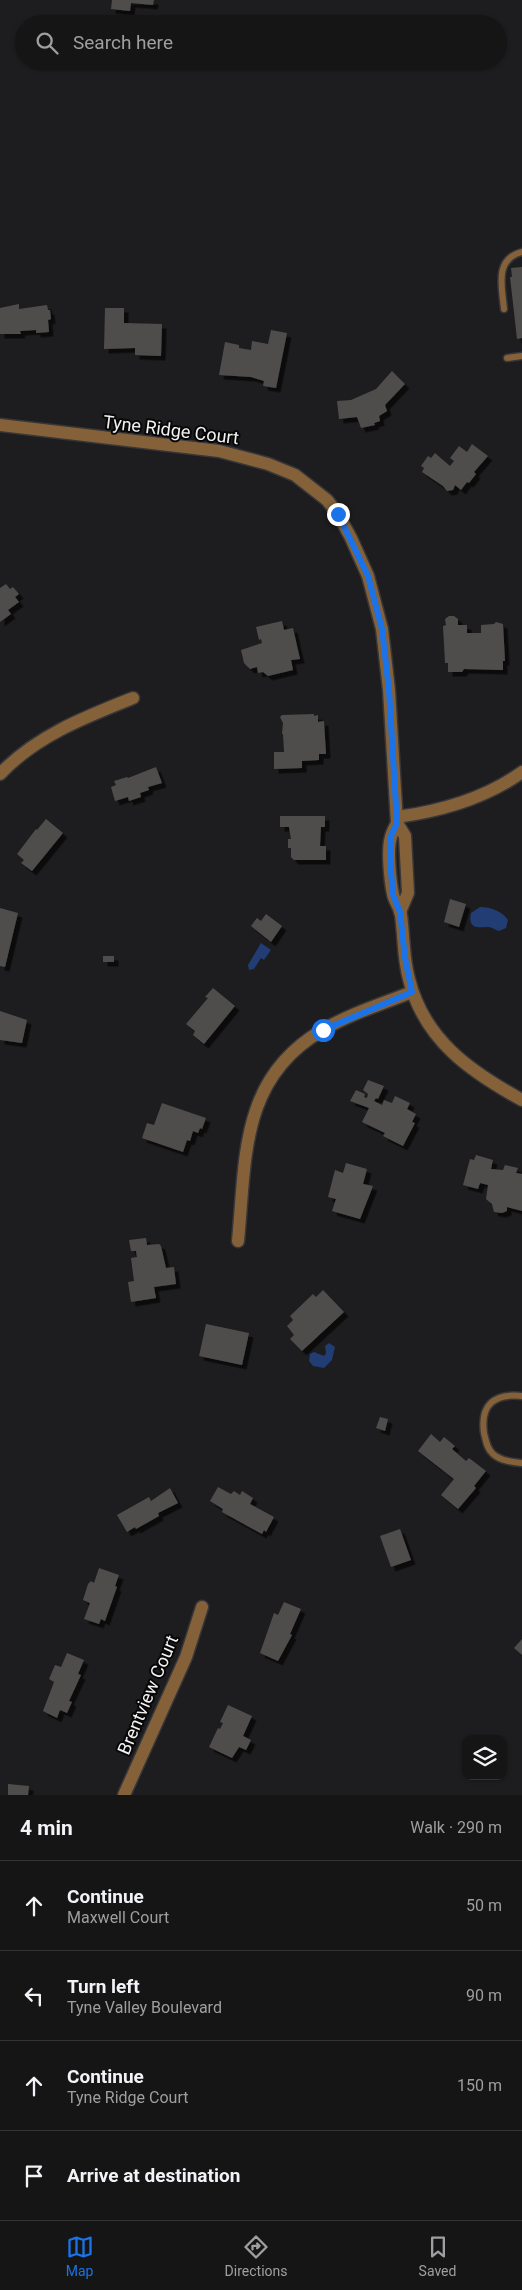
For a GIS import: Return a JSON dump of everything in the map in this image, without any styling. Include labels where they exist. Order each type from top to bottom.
[{"type":"street","name":"Tyne Ridge Court","points":[[0,425],[219,451],[241,456],[295,475],[327,500],[338,514],[368,576],[376,602],[389,690],[397,820],[405,836],[408,893],[400,912],[405,958],[412,992]]},
{"type":"street","points":[[0,774],[24,753],[56,731],[133,698]]},
{"type":"street","points":[[397,820],[472,798],[502,785],[522,772]]},
{"type":"street","points":[[238,1240],[250,1131],[259,1098],[273,1073],[293,1050],[323,1030],[412,992],[431,1027],[453,1054],[469,1069],[522,1100]]},
{"type":"street","name":"Brentview Court","points":[[124,1795],[186,1656],[202,1607]]},
{"type":"lane","points":[[504,309],[502,268],[509,258],[522,252]]},
{"type":"lane","points":[[507,358],[522,356]]},
{"type":"lane","points":[[522,1396],[507,1396],[489,1404],[484,1412],[483,1426],[487,1446],[493,1454],[507,1462],[522,1463]]},
{"type":"water","points":[[480,907],[492,909],[503,914],[508,920],[506,928],[499,931],[489,927],[474,926],[470,918],[471,913]]},
{"type":"water","points":[[261,943],[271,950],[264,960],[261,958],[254,969],[249,970],[248,965]]},
{"type":"water","points":[[329,1343],[335,1347],[332,1360],[324,1368],[313,1366],[309,1361],[310,1354],[314,1352],[324,1356],[326,1353],[325,1346]]},
{"type":"building","points":[[112,0],[154,0],[153,5],[131,3],[130,11],[111,9]]},
{"type":"building","points":[[522,267],[522,338],[517,339],[510,277],[512,277],[511,268]]},
{"type":"building","points":[[19,304],[19,309],[47,305],[48,310],[50,310],[51,319],[48,320],[49,332],[36,333],[36,330],[20,331],[21,334],[0,334],[0,308]]},
{"type":"building","points":[[105,308],[124,308],[124,323],[162,324],[161,356],[135,355],[135,348],[104,349]]},
{"type":"building","points":[[271,330],[287,333],[276,388],[263,386],[264,381],[251,377],[219,375],[225,342],[239,345],[239,348],[251,350],[252,341],[268,344]]},
{"type":"building","points":[[392,371],[405,384],[385,405],[387,411],[379,416],[380,421],[374,423],[375,425],[361,428],[357,417],[339,419],[337,401],[351,400],[376,389]]},
{"type":"building","points":[[472,444],[488,456],[474,472],[476,474],[469,483],[467,482],[461,490],[455,485],[453,490],[447,491],[443,486],[422,472],[424,468],[421,466],[428,456],[431,458],[435,453],[450,466],[454,461],[450,458],[459,446],[467,452]]},
{"type":"building","points":[[6,584],[10,589],[13,587],[19,594],[15,597],[19,602],[8,610],[11,614],[0,622],[0,588]]},
{"type":"building","points":[[449,616],[454,616],[458,619],[458,625],[467,625],[467,633],[481,633],[481,625],[494,624],[496,622],[503,624],[505,661],[503,661],[503,670],[464,669],[462,672],[448,672],[448,663],[445,663],[443,626],[446,625],[445,619]]},
{"type":"building","points":[[282,621],[284,630],[293,628],[300,659],[291,660],[293,670],[268,676],[263,672],[258,673],[257,667],[250,669],[244,663],[241,650],[262,643],[261,639],[259,640],[256,627]]},
{"type":"building","points":[[314,714],[314,716],[318,715],[318,722],[324,721],[326,754],[319,754],[319,760],[302,761],[302,768],[274,769],[274,752],[284,752],[283,723],[280,717],[282,715]]},
{"type":"building","points":[[156,767],[162,783],[148,787],[149,790],[140,793],[141,797],[129,801],[128,797],[115,801],[111,787],[116,785],[114,781],[128,778]]},
{"type":"building","points":[[280,816],[325,816],[325,827],[321,827],[320,846],[326,846],[326,860],[294,860],[291,857],[291,848],[288,848],[288,839],[291,839],[289,827],[280,827]]},
{"type":"building","points":[[46,819],[63,833],[32,871],[21,863],[24,860],[17,854]]},
{"type":"building","points":[[450,899],[466,904],[459,927],[444,922]]},
{"type":"building","points":[[0,908],[18,913],[5,967],[0,966]]},
{"type":"building","points":[[266,914],[282,926],[271,942],[251,926],[257,918],[261,921]]},
{"type":"building","points":[[103,956],[114,956],[114,962],[103,962]]},
{"type":"building","points":[[213,988],[235,1006],[204,1044],[193,1035],[195,1031],[186,1024],[208,998],[205,997]]},
{"type":"building","points":[[0,1011],[27,1020],[22,1043],[0,1040]]},
{"type":"building","points":[[368,1080],[384,1086],[378,1099],[376,1098],[374,1101],[382,1105],[384,1100],[392,1103],[395,1096],[410,1103],[407,1109],[416,1114],[412,1122],[415,1123],[403,1146],[383,1136],[385,1133],[362,1122],[369,1108],[350,1101],[356,1090],[365,1094],[364,1097],[367,1098],[368,1094],[363,1090]]},
{"type":"building","points":[[162,1103],[206,1118],[202,1129],[200,1128],[198,1133],[193,1131],[190,1141],[187,1140],[183,1152],[142,1138],[147,1123],[154,1125]]},
{"type":"building","points":[[476,1155],[493,1160],[491,1169],[503,1170],[505,1165],[518,1168],[516,1173],[522,1174],[522,1211],[507,1207],[507,1211],[502,1213],[494,1212],[492,1204],[486,1199],[488,1185],[480,1183],[478,1189],[463,1185],[470,1159],[474,1160]]},
{"type":"building","points":[[346,1163],[367,1169],[363,1184],[373,1186],[360,1219],[332,1211],[336,1199],[328,1197],[335,1170],[343,1173]]},
{"type":"building","points":[[146,1238],[147,1245],[159,1244],[161,1246],[166,1268],[174,1267],[176,1284],[154,1287],[156,1298],[131,1302],[128,1282],[134,1281],[131,1258],[137,1257],[136,1251],[131,1251],[129,1240]]},
{"type":"building","points":[[323,1290],[344,1312],[302,1351],[290,1339],[294,1335],[287,1326],[293,1320],[290,1316],[313,1294],[316,1297]]},
{"type":"building","points":[[206,1324],[249,1333],[242,1365],[199,1356]]},
{"type":"building","points":[[380,1417],[388,1419],[385,1431],[376,1428]]},
{"type":"building","points":[[431,1434],[440,1442],[444,1437],[455,1446],[452,1449],[466,1461],[469,1458],[486,1471],[474,1486],[476,1488],[458,1509],[441,1495],[454,1479],[418,1451]]},
{"type":"building","points":[[218,1487],[231,1494],[234,1491],[240,1495],[242,1491],[253,1498],[250,1504],[274,1517],[266,1532],[264,1530],[262,1534],[222,1512],[223,1509],[210,1501]]},
{"type":"building","points":[[170,1488],[178,1503],[158,1513],[159,1516],[127,1532],[117,1515],[149,1497],[151,1501]]},
{"type":"building","points":[[400,1529],[411,1560],[391,1567],[380,1536]]},
{"type":"building","points":[[99,1568],[119,1575],[115,1586],[117,1587],[105,1621],[101,1619],[99,1624],[84,1619],[90,1603],[83,1600],[88,1584],[91,1581],[94,1583]]},
{"type":"building","points":[[284,1602],[301,1609],[290,1634],[292,1635],[278,1661],[260,1653],[274,1613],[278,1615]]},
{"type":"building","points":[[522,1639],[522,1655],[514,1648]]},
{"type":"building","points":[[67,1653],[84,1660],[78,1674],[81,1675],[69,1701],[72,1702],[67,1713],[60,1710],[57,1718],[43,1711],[54,1682],[49,1679],[55,1665],[61,1667]]},
{"type":"building","points":[[228,1705],[252,1716],[243,1736],[251,1740],[246,1750],[239,1747],[232,1758],[209,1747],[218,1728],[220,1729],[223,1723],[220,1722]]},
{"type":"building","points":[[8,1784],[29,1786],[28,1795],[8,1795]]},
{"type":"route","points":[[323,1030],[373,1007],[412,992],[408,978],[400,912],[393,895],[391,872],[390,838],[397,823],[389,690],[382,629],[368,576],[338,514]]}]
